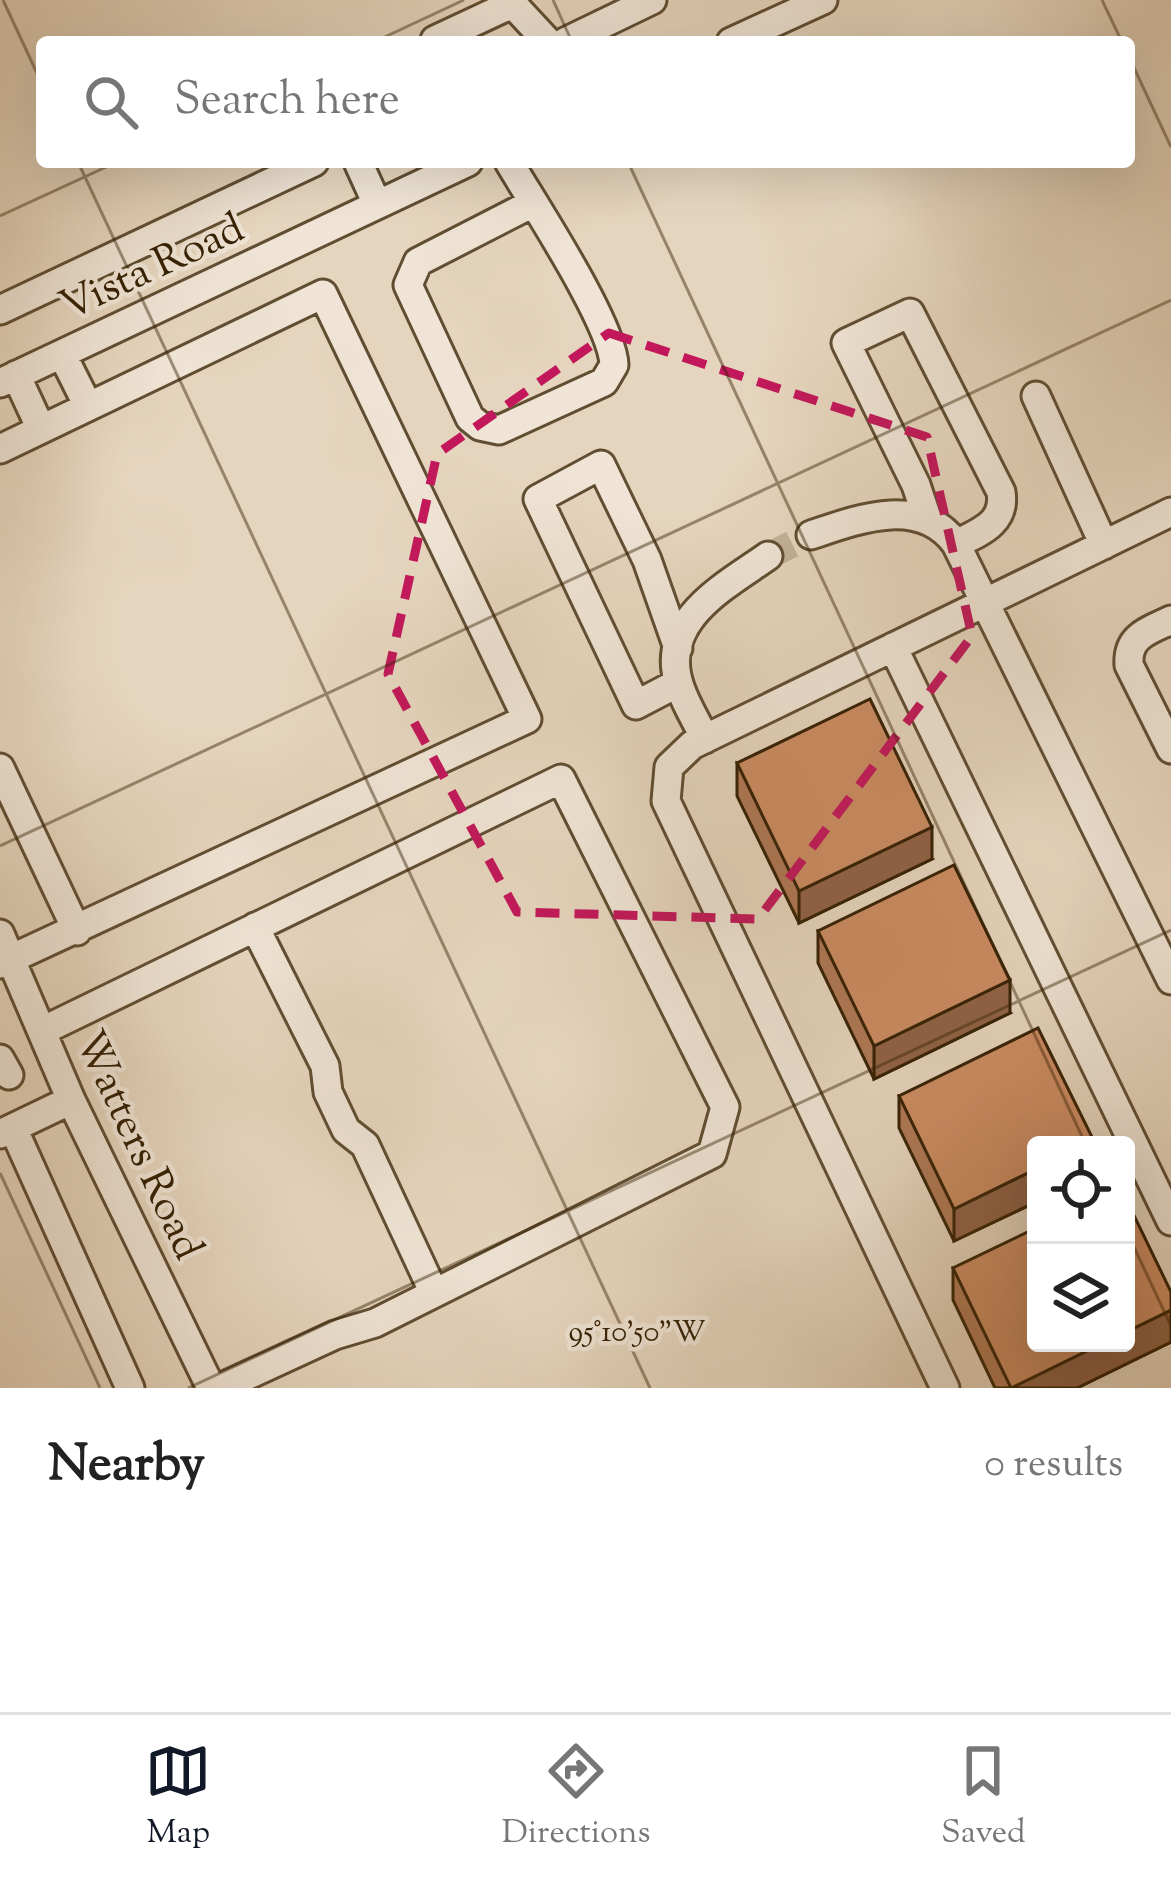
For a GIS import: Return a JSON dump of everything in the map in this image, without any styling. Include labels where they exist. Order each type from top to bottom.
[{"type":"street","points":[[577,36],[652,0]]},
{"type":"street","points":[[744,36],[823,0]]},
{"type":"street","points":[[443,36],[510,2],[542,36]]},
{"type":"street","name":"Vista Road","points":[[0,310],[301,168]]},
{"type":"street","points":[[361,168],[377,204]]},
{"type":"street","name":"Vista Road","points":[[8,379],[455,168]]},
{"type":"street","points":[[513,168],[533,202],[608,340],[614,365],[604,382],[499,430],[489,430],[470,418],[408,285],[409,278],[418,262],[533,202]]},
{"type":"street","points":[[0,449],[323,294],[527,719],[77,931],[4,952]]},
{"type":"street","points":[[928,521],[916,485],[846,343],[910,313],[1004,507],[997,519],[956,544]]},
{"type":"street","points":[[62,353],[88,406]]},
{"type":"street","points":[[8,379],[41,429]]},
{"type":"street","points":[[1036,397],[1104,544]]},
{"type":"street","points":[[678,648],[647,560],[601,465],[538,499],[636,705],[678,682]]},
{"type":"street","points":[[945,1388],[666,800],[669,767],[705,739],[1171,512]]},
{"type":"street","points":[[811,536],[866,516],[913,515],[944,528],[1171,980]]},
{"type":"street","points":[[705,739],[678,682],[678,648],[686,622],[704,601],[768,556]]},
{"type":"street","points":[[1171,620],[1142,633],[1128,652],[1129,665],[1171,749]]},
{"type":"street","points":[[893,647],[1171,1221]]},
{"type":"street","points":[[0,768],[77,931]]},
{"type":"street","points":[[42,1031],[562,778],[724,1107],[712,1154],[375,1323],[335,1335],[220,1388]]},
{"type":"street","points":[[256,927],[325,1066],[328,1092],[346,1130],[365,1144],[434,1293]]},
{"type":"street","name":"Watters Road","points":[[4,952],[211,1388]]},
{"type":"street","points":[[71,1100],[7,1131],[130,1388]]},
{"type":"highlighted area","points":[[609,333],[927,437],[972,636],[758,919],[517,912],[388,674],[437,454]]},
{"type":"building","points":[[870,699],[932,827],[799,891],[737,763]]},
{"type":"building","points":[[954,865],[1010,980],[874,1046],[818,931]]},
{"type":"building","points":[[1038,1028],[1092,1136],[1027,1136],[1027,1173],[954,1209],[899,1096]]},
{"type":"building","points":[[1135,1218],[1171,1292],[1171,1310],[1135,1328]]},
{"type":"building","points":[[1027,1232],[1027,1352],[1085,1352],[1011,1388],[953,1268]]},
{"type":"tunnel","points":[[768,556],[811,535]]}]
